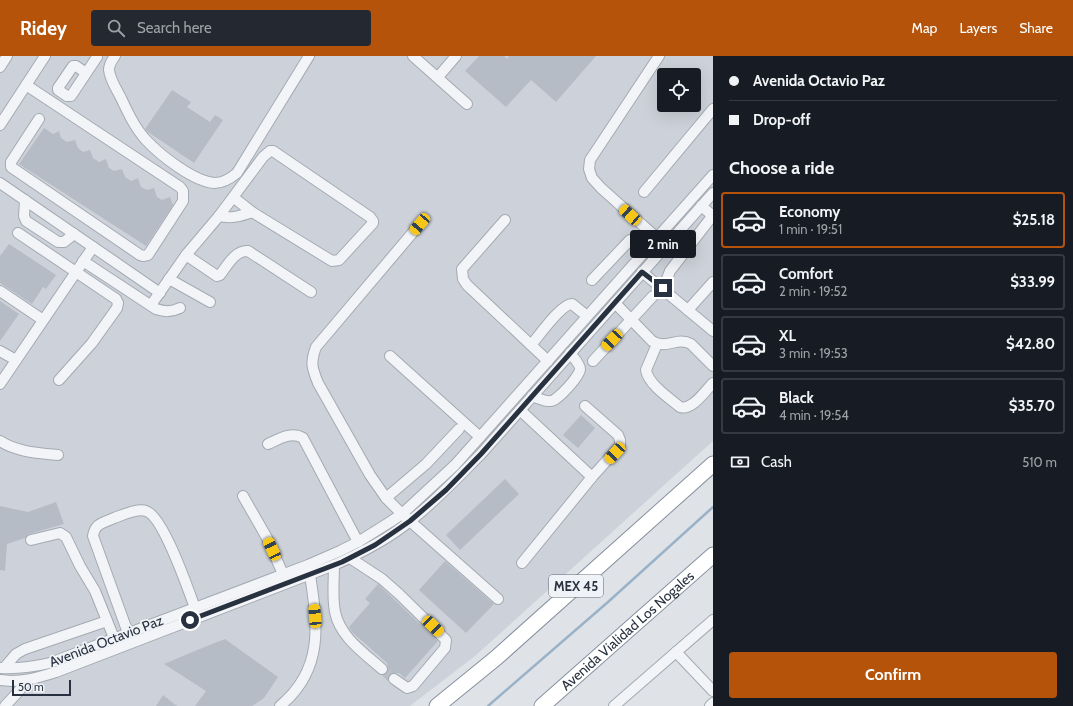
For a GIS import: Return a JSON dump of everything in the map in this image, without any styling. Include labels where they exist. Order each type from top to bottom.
[{"type":"highway","name":"MEX 45","points":[[437,706],[496,658],[713,464]]},
{"type":"highway","name":"Avenida Vialidad Los Nogales","points":[[546,705],[713,555]]},
{"type":"street","points":[[0,67],[7,56]]},
{"type":"street","points":[[1,121],[46,56]]},
{"type":"street","points":[[86,73],[95,57],[112,60],[110,74],[135,126],[147,140],[168,159],[190,174],[206,181],[216,183],[224,182],[237,173],[309,56]]},
{"type":"street","points":[[414,56],[467,104]]},
{"type":"street","points":[[438,77],[456,56]]},
{"type":"street","points":[[656,238],[601,188],[592,178],[589,169],[590,160],[659,56]]},
{"type":"street","points":[[26,85],[180,187],[183,191],[183,201],[148,255],[140,255],[11,166],[11,162],[39,119]]},
{"type":"street","points":[[644,192],[713,109]]},
{"type":"street","points":[[151,305],[186,255],[219,216],[233,197],[263,157],[270,151],[273,151],[370,216],[373,223],[339,260],[332,261],[252,212],[233,197]]},
{"type":"street","name":"Avenida Octavio Paz","points":[[0,680],[12,682],[26,681],[56,672],[309,569],[358,542],[402,514],[455,465],[713,175]]},
{"type":"street","points":[[0,183],[160,293]]},
{"type":"street","name":"Avenida Octavio Paz","points":[[2,668],[20,669],[50,663],[282,574],[334,566],[375,545],[410,521],[446,490],[481,454],[713,192]]},
{"type":"street","points":[[25,200],[24,216],[28,224],[58,242],[64,242],[74,234]]},
{"type":"street","points":[[663,288],[670,271],[710,219],[711,214],[701,206]]},
{"type":"street","points":[[219,216],[233,218],[252,212]]},
{"type":"street","points":[[505,220],[462,269],[463,279],[466,285],[548,361]]},
{"type":"street","points":[[420,224],[325,334],[316,347],[312,357],[312,368],[318,383],[370,475],[386,498],[498,599]]},
{"type":"street","points":[[18,233],[116,299],[118,305],[92,343],[59,380]]},
{"type":"street","points":[[592,280],[630,240],[634,240],[646,250]]},
{"type":"street","points":[[0,384],[93,247]]},
{"type":"street","points":[[186,255],[217,276],[220,275],[238,254],[245,251],[311,292]]},
{"type":"street","points":[[83,261],[161,311],[168,312],[180,308]]},
{"type":"street","points":[[642,272],[713,331]]},
{"type":"street","points":[[169,278],[210,302]]},
{"type":"street","points":[[688,310],[713,282]]},
{"type":"street","points":[[0,291],[43,320]]},
{"type":"street","points":[[593,361],[653,296]]},
{"type":"street","points":[[615,303],[652,341],[662,345],[686,341],[713,366]]},
{"type":"street","points":[[531,345],[561,310],[569,304],[572,304],[587,316]]},
{"type":"street","points":[[657,344],[646,370],[646,374],[650,381],[680,407],[684,408],[691,406],[713,383]]},
{"type":"street","points":[[0,351],[16,360]]},
{"type":"street","points":[[532,396],[551,402],[568,387],[579,373],[580,369],[579,365],[570,353]]},
{"type":"street","points":[[390,356],[480,437]]},
{"type":"street","points":[[522,563],[592,477],[620,446],[618,435],[585,406]]},
{"type":"street","points":[[520,410],[592,477]]},
{"type":"street","points":[[386,498],[426,464],[459,429]]},
{"type":"street","points":[[268,444],[293,435],[303,438],[358,542]]},
{"type":"street","points":[[0,441],[22,451],[58,455]]},
{"type":"street","points":[[243,496],[267,538],[282,574]]},
{"type":"street","points":[[128,633],[93,536],[96,526],[122,515],[145,510],[151,513],[158,522],[174,556],[195,608]]},
{"type":"street","points":[[31,540],[60,533],[64,535],[95,591],[114,638]]},
{"type":"street","points":[[350,558],[389,585],[446,640],[446,648],[412,686],[407,688],[394,679]]},
{"type":"street","points":[[334,566],[335,611],[341,628],[352,642],[382,669]]},
{"type":"street","points":[[280,706],[289,698],[303,680],[315,645],[316,628],[309,569]]},
{"type":"street","points":[[614,706],[713,620]]},
{"type":"street","points":[[2,668],[16,654],[25,649],[107,621]]},
{"type":"street","points":[[676,652],[713,691]]},
{"type":"street","points":[[5,706],[26,681]]},
{"type":"street","points":[[710,706],[713,703]]},
{"type":"shaded area","points":[[0,56],[713,56],[713,441],[475,656],[410,706],[0,706]]},
{"type":"building","points":[[479,56],[504,56],[507,59],[509,56],[596,56],[556,102],[531,80],[506,107],[465,71]]},
{"type":"building","points":[[172,90],[191,102],[187,107],[210,122],[215,115],[223,120],[194,163],[145,129]]},
{"type":"building","points":[[44,128],[53,134],[59,131],[61,138],[67,142],[75,140],[78,148],[83,152],[90,150],[93,158],[99,162],[106,159],[109,168],[114,171],[122,169],[125,177],[131,181],[138,178],[141,187],[147,190],[154,188],[157,197],[162,200],[170,197],[173,205],[146,246],[19,164]]},
{"type":"building","points":[[9,244],[56,275],[46,289],[43,287],[32,304],[0,283],[0,256]]},
{"type":"building","points":[[0,301],[19,314],[0,341]]},
{"type":"building","points":[[581,415],[595,428],[578,448],[563,435]]},
{"type":"building","points":[[505,479],[519,494],[460,550],[446,535]]},
{"type":"building","points":[[56,502],[64,524],[29,534],[25,538],[7,544],[5,571],[0,570],[0,506],[28,512]]},
{"type":"building","points":[[445,561],[494,604],[466,633],[419,590]]},
{"type":"building","points":[[378,584],[438,641],[405,678],[399,673],[394,673],[389,675],[388,681],[382,675],[387,674],[387,663],[352,632],[349,627],[370,603],[365,599]]},
{"type":"building","points":[[225,639],[278,677],[264,698],[252,706],[195,706],[206,691],[164,664]]},
{"type":"building","points":[[163,695],[177,706],[156,706]]},
{"type":"waterway","points":[[488,706],[608,602],[713,507]]},
{"type":"tunnel","points":[[382,669],[394,679]]},
{"type":"route","points":[[190,620],[334,566],[375,545],[410,521],[446,490],[481,454],[642,272],[663,288]]}]
